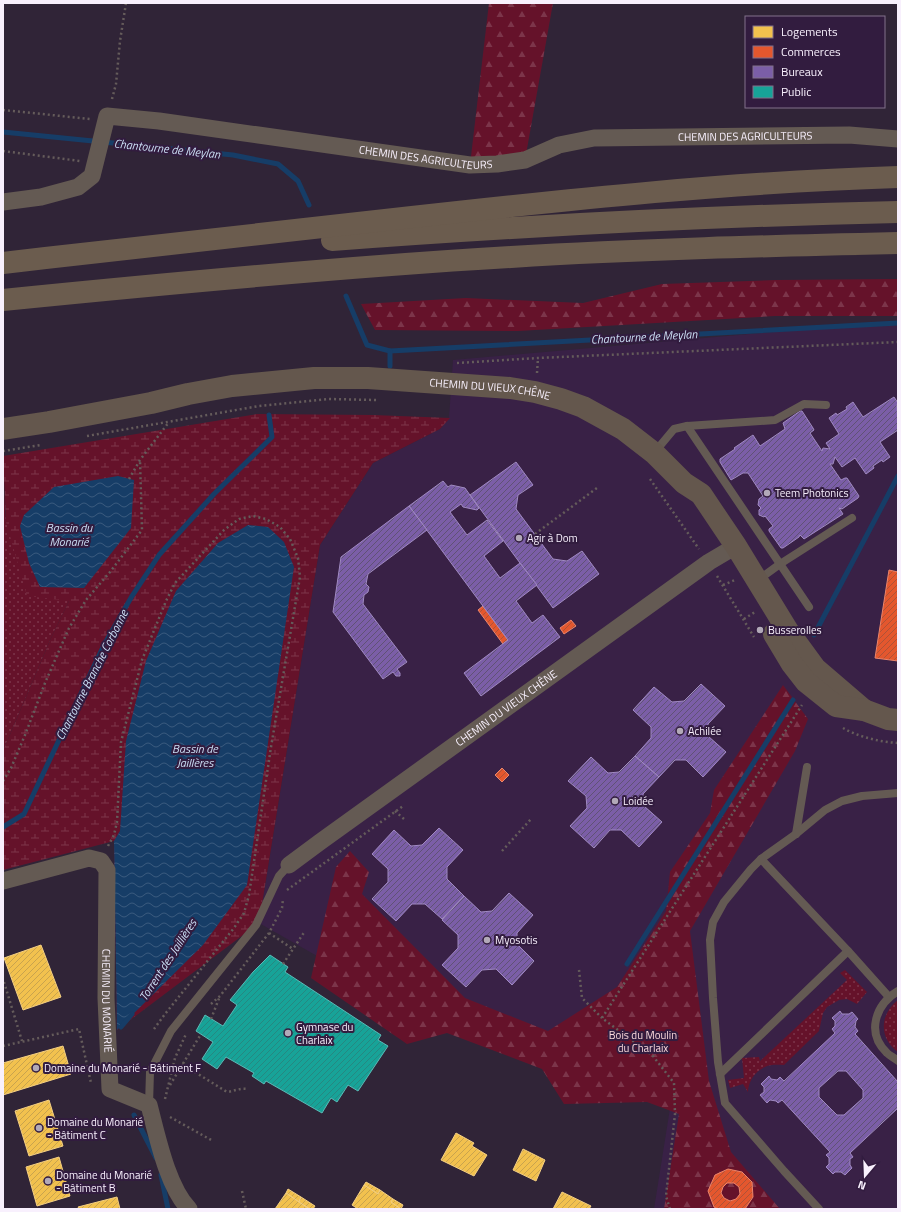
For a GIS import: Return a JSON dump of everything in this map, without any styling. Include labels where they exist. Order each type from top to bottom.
[{"type":"highway","points":[[3,263],[641,193],[830,179],[898,177]]},
{"type":"highway","points":[[3,267],[318,241],[504,228],[668,220],[898,212]]},
{"type":"highway","points":[[3,300],[175,283],[352,268],[510,257],[666,249],[898,242]]},
{"type":"main road","name":"CHEMIN DU VIEUX CHÊNE","points":[[3,429],[151,403],[188,394],[267,382],[314,378],[368,378],[502,387],[535,392],[584,407],[629,433],[654,453],[684,483],[692,502],[723,554],[792,664],[806,682],[836,706],[864,710],[888,719],[898,720]]},
{"type":"main road","name":"CHEMIN DU VIEUX CHÊNE","points":[[723,554],[757,581],[788,631],[815,668],[864,710]]},
{"type":"street","name":"CHEMIN DES AGRICULTEURS","points":[[106,122],[167,122],[470,165],[497,164],[525,160],[559,146],[594,138],[849,135],[898,139]]},
{"type":"street","points":[[3,202],[41,198],[78,187],[92,176],[106,122]]},
{"type":"street","name":"CHEMIN DU VIEUX CHÊNE","points":[[289,865],[723,554]]},
{"type":"street","points":[[3,881],[89,858],[101,860]]},
{"type":"street","name":"CHEMIN DU MONARIÉ","points":[[101,860],[107,870],[106,998],[110,1089],[157,1103]]},
{"type":"street","points":[[157,1103],[161,1149],[173,1183],[185,1205],[189,1209]]},
{"type":"lane","points":[[654,453],[674,429],[687,426],[775,420],[804,404],[826,405]]},
{"type":"lane","points":[[687,426],[809,607]]},
{"type":"lane","points":[[757,581],[780,564],[852,518]]},
{"type":"lane","points":[[796,834],[807,767]]},
{"type":"lane","points":[[819,1209],[725,1103],[720,1074],[712,986],[710,940],[713,922],[724,902],[751,869],[824,810],[842,801],[862,796],[898,793]]},
{"type":"lane","points":[[762,859],[848,951],[888,997]]},
{"type":"lane","points":[[157,1103],[150,1072],[171,1031],[256,925],[279,876],[289,865]]},
{"type":"lane","points":[[720,1074],[848,951]]},
{"type":"lane","points":[[898,991],[888,997],[880,1007],[876,1019],[876,1032],[880,1043],[888,1054],[898,1060]]},
{"type":"path","points":[[3,110],[96,119],[106,122],[116,84],[120,41],[126,3]]},
{"type":"path","points":[[3,151],[97,159]]},
{"type":"path","points":[[457,363],[546,357],[898,342]]},
{"type":"path","points":[[129,479],[140,460],[169,422],[258,406],[328,400],[382,400]]},
{"type":"path","points":[[3,780],[11,768],[69,628],[86,600],[110,572],[142,530],[140,460]]},
{"type":"path","points":[[647,476],[723,554],[744,619],[755,639]]},
{"type":"path","points":[[535,534],[597,488]]},
{"type":"path","points":[[101,860],[114,835],[117,822],[121,742],[142,660],[166,601],[176,583],[224,530],[239,519],[253,516],[266,519],[280,527],[290,539],[298,558],[300,577],[271,747],[249,895],[244,912],[234,928],[154,1029]]},
{"type":"path","points":[[744,619],[755,612]]},
{"type":"path","points":[[602,1018],[802,705]]},
{"type":"path","points":[[206,1007],[220,996],[269,933],[282,908],[284,893],[407,802]]},
{"type":"path","points":[[395,811],[404,820]]},
{"type":"path","points":[[502,851],[531,819]]},
{"type":"path","points":[[283,964],[305,931]]},
{"type":"path","points":[[269,933],[293,949]]},
{"type":"path","points":[[579,970],[582,998],[602,1018],[653,1056],[674,1083],[675,1114],[666,1196],[670,1209]]},
{"type":"path","points":[[4,982],[22,1041]]},
{"type":"path","points":[[211,1019],[220,996]]},
{"type":"path","points":[[3,1046],[79,1029],[91,1084]]},
{"type":"path","points":[[168,1088],[175,1058],[187,1032]]},
{"type":"path","points":[[157,1103],[168,1088],[201,1034]]},
{"type":"path","points":[[182,1064],[227,1092],[239,1088],[247,1089]]},
{"type":"path","points":[[164,1114],[213,1141]]},
{"type":"path","points":[[242,1191],[246,1209]]},
{"type":"shaded area","points":[[898,321],[898,1209],[654,1209],[671,1102],[435,1023],[259,923],[320,545],[373,463],[440,429],[449,418],[453,360]]},
{"type":"green space","points":[[489,3],[553,3],[525,160],[470,165]]},
{"type":"green space","points":[[898,279],[898,316],[775,316],[518,331],[375,330],[361,304],[466,298],[583,303],[662,284],[776,280]]},
{"type":"green space","points":[[257,414],[373,415],[450,418],[440,429],[373,463],[320,545],[259,923],[117,1030],[114,841],[3,870],[3,751],[51,638],[69,601],[27,596],[6,522],[3,456]]},
{"type":"green space","name":"Bassin du Monarié","points":[[3,475],[6,522],[69,601],[51,638],[3,751]]},
{"type":"green space","name":"Bois du Moulin du Charlaix","points":[[783,685],[808,719],[795,751],[690,931],[709,1081],[731,1152],[780,1209],[664,1209],[679,1114],[647,1102],[564,1104],[542,1069],[447,1033],[407,1044],[311,978],[336,867],[350,851],[369,872],[362,894],[465,998],[548,1031],[617,987],[666,911],[670,872],[710,813],[714,790]]},
{"type":"green space","points":[[845,970],[867,992],[857,1004],[847,999],[839,1000],[827,1007],[823,1013],[819,1031],[784,1065],[770,1065],[758,1071],[751,1081],[748,1092],[743,1084],[730,1088],[728,1080],[744,1078],[742,1058],[759,1057],[760,1061],[847,980],[840,973]]},
{"type":"green space","points":[[898,1000],[898,1052],[887,1040],[884,1026],[887,1012]]},
{"type":"water","name":"Bassin du Monarié","points":[[118,476],[134,480],[131,528],[84,588],[40,587],[29,563],[20,526],[24,515],[54,487]]},
{"type":"water","name":"Bassin de Jaillères","points":[[248,525],[268,527],[284,542],[294,567],[247,885],[203,945],[117,1030],[114,841],[120,831],[126,741],[146,661],[176,591],[218,543]]},
{"type":"building: Logements","points":[[41,945],[61,997],[23,1010],[4,958]]},
{"type":"building: Logements","name":"Domaine du Monarié - Bâtiment F","points":[[63,1046],[71,1074],[3,1095],[3,1063]]},
{"type":"building: Logements","name":"Domaine du Monarié - Bâtiment C","points":[[49,1100],[63,1146],[29,1156],[15,1111]]},
{"type":"building: Logements","points":[[456,1133],[474,1143],[472,1146],[487,1155],[474,1176],[441,1160]]},
{"type":"building: Logements","points":[[523,1149],[545,1160],[536,1181],[513,1170]]},
{"type":"building: Logements","name":"Domaine du Monarié - Bâtiment B","points":[[59,1157],[70,1196],[37,1206],[26,1167]]},
{"type":"building: Logements","points":[[366,1182],[380,1190],[378,1194],[364,1185]]},
{"type":"building: Logements","points":[[364,1185],[378,1194],[380,1190],[393,1199],[391,1202],[401,1209],[358,1209],[352,1205]]},
{"type":"building: Logements","points":[[288,1189],[301,1197],[299,1202],[286,1193]]},
{"type":"building: Logements","points":[[562,1192],[591,1206],[589,1209],[553,1209]]},
{"type":"building: Logements","points":[[286,1193],[299,1202],[310,1209],[275,1209]]},
{"type":"building: Logements","points":[[117,1197],[120,1209],[79,1209],[78,1207]]},
{"type":"building: Logements","points":[[301,1197],[315,1206],[313,1209],[310,1209],[299,1202]]},
{"type":"building: Logements","points":[[393,1199],[403,1205],[401,1209],[391,1202]]},
{"type":"building: Commerces","points":[[889,570],[898,572],[898,661],[875,658]]},
{"type":"building: Commerces","points":[[483,606],[508,640],[503,644],[478,610]]},
{"type":"building: Commerces","points":[[571,620],[576,626],[564,634],[560,628]]},
{"type":"building: Commerces","points":[[502,768],[509,775],[502,782],[495,775]]},
{"type":"building: Commerces","points":[[728,1169],[742,1172],[752,1182],[753,1197],[745,1209],[718,1209],[714,1207],[708,1191],[715,1175]],"holes":[[[727,1183],[734,1183],[739,1187],[740,1194],[736,1199],[730,1201],[724,1198],[721,1193],[723,1187]]]},
{"type":"building: Bureaux","points":[[894,397],[898,403],[898,430],[880,442],[890,457],[873,466],[874,468],[866,474],[855,458],[842,467],[835,457],[833,464],[830,464],[841,480],[847,478],[859,496],[858,498],[842,509],[839,508],[843,514],[804,539],[800,535],[781,548],[769,531],[769,529],[773,526],[765,516],[759,515],[759,510],[761,508],[758,505],[759,499],[763,496],[748,473],[743,473],[731,480],[720,462],[720,459],[753,435],[760,446],[785,429],[783,423],[800,411],[802,411],[813,428],[814,430],[810,433],[822,451],[823,448],[830,449],[826,443],[839,434],[829,418],[836,413],[837,415],[847,409],[846,407],[853,402],[863,417]]},
{"type":"building: Bureaux","name":"Agir à Dom","points":[[516,462],[533,485],[518,495],[516,509],[553,559],[567,561],[582,551],[599,574],[553,608],[470,495]]},
{"type":"building: Bureaux","points":[[443,481],[448,487],[451,485],[465,488],[479,508],[477,510],[463,507],[461,504],[450,512],[467,535],[487,520],[503,541],[484,556],[500,578],[520,563],[537,585],[516,601],[532,623],[543,615],[560,637],[481,696],[464,673],[508,640],[409,506]]},
{"type":"building: Bureaux","points":[[409,506],[427,530],[368,574],[366,584],[369,587],[368,592],[364,595],[363,604],[407,662],[397,669],[400,676],[396,676],[393,672],[383,679],[333,612],[341,557]]},
{"type":"building: Bureaux","name":"Achilée","points":[[701,684],[725,706],[708,724],[708,736],[726,752],[703,777],[686,760],[675,760],[659,777],[635,756],[651,738],[651,727],[633,710],[654,687],[672,702],[684,701]]},
{"type":"building: Bureaux","name":"Loidée","points":[[635,756],[659,777],[643,794],[644,806],[662,822],[639,847],[621,830],[610,830],[594,848],[570,826],[587,808],[586,796],[568,781],[591,757],[608,773],[619,772]]},
{"type":"building: Bureaux","points":[[439,828],[463,850],[447,867],[447,879],[464,896],[442,919],[425,904],[412,904],[396,921],[372,899],[388,882],[388,869],[372,854],[394,830],[411,846],[422,845]]},
{"type":"building: Bureaux","name":"Myosotis","points":[[509,893],[533,915],[517,933],[517,944],[534,961],[512,985],[496,969],[482,970],[466,987],[442,965],[458,948],[458,935],[442,920],[464,896],[481,912],[492,911]]},
{"type":"building: Bureaux","points":[[840,1011],[842,1014],[849,1014],[852,1012],[858,1019],[855,1027],[858,1031],[855,1034],[898,1082],[898,1108],[850,1153],[853,1157],[850,1159],[850,1165],[852,1168],[845,1175],[841,1172],[835,1172],[833,1174],[826,1167],[829,1164],[829,1158],[826,1155],[830,1152],[782,1100],[778,1103],[770,1100],[767,1103],[760,1095],[764,1092],[764,1087],[761,1084],[769,1076],[771,1079],[777,1080],[780,1077],[784,1081],[835,1033],[832,1029],[835,1026],[835,1021],[832,1018]],"holes":[[[838,1071],[846,1071],[863,1090],[863,1098],[844,1115],[837,1115],[819,1097],[819,1088]]]},
{"type":"building: Public","name":"Gymnase du Charlaix","points":[[270,955],[288,967],[285,972],[381,1035],[378,1040],[388,1046],[358,1091],[348,1085],[337,1102],[331,1098],[322,1113],[266,1081],[264,1084],[252,1076],[254,1073],[226,1057],[217,1069],[202,1059],[213,1042],[196,1031],[205,1015],[223,1026],[237,1005],[230,1000],[253,972]]},
{"type":"waterway","name":"Chantourne de Meylan","points":[[3,132],[233,155],[278,164],[298,181],[309,205]]},
{"type":"waterway","name":"Chantourne de Meylan","points":[[346,296],[367,345],[390,351],[898,323]]},
{"type":"waterway","points":[[390,351],[390,366]]},
{"type":"waterway","name":"Chantourne Branche Corbonne","points":[[3,827],[24,814],[104,645],[132,596],[159,555],[214,494],[272,437],[269,415]]},
{"type":"waterway","points":[[814,635],[898,476]]},
{"type":"waterway","points":[[627,964],[793,700]]},
{"type":"waterway","name":"Torrent des Jaillières","points":[[121,1027],[132,1014]]},
{"type":"waterway","points":[[134,1115],[156,1158]]},
{"type":"waterway","points":[[161,1175],[168,1209]]},
{"type":"place","name":"Teem Photonics","points":[[767,493]]},
{"type":"place","name":"Agir à Dom","points":[[519,538]]},
{"type":"place","name":"Busserolles","points":[[760,630]]},
{"type":"place","name":"Achilée","points":[[680,731]]},
{"type":"place","name":"Loidée","points":[[615,801]]},
{"type":"place","name":"Myosotis","points":[[487,940]]},
{"type":"place","name":"Gymnase du Charlaix","points":[[288,1033]]},
{"type":"place","name":"Domaine du Monarié - Bâtiment F","points":[[36,1068]]},
{"type":"place","name":"Domaine du Monarié - Bâtiment C","points":[[39,1128]]},
{"type":"place","name":"Domaine du Monarié - Bâtiment B","points":[[48,1181]]}]
